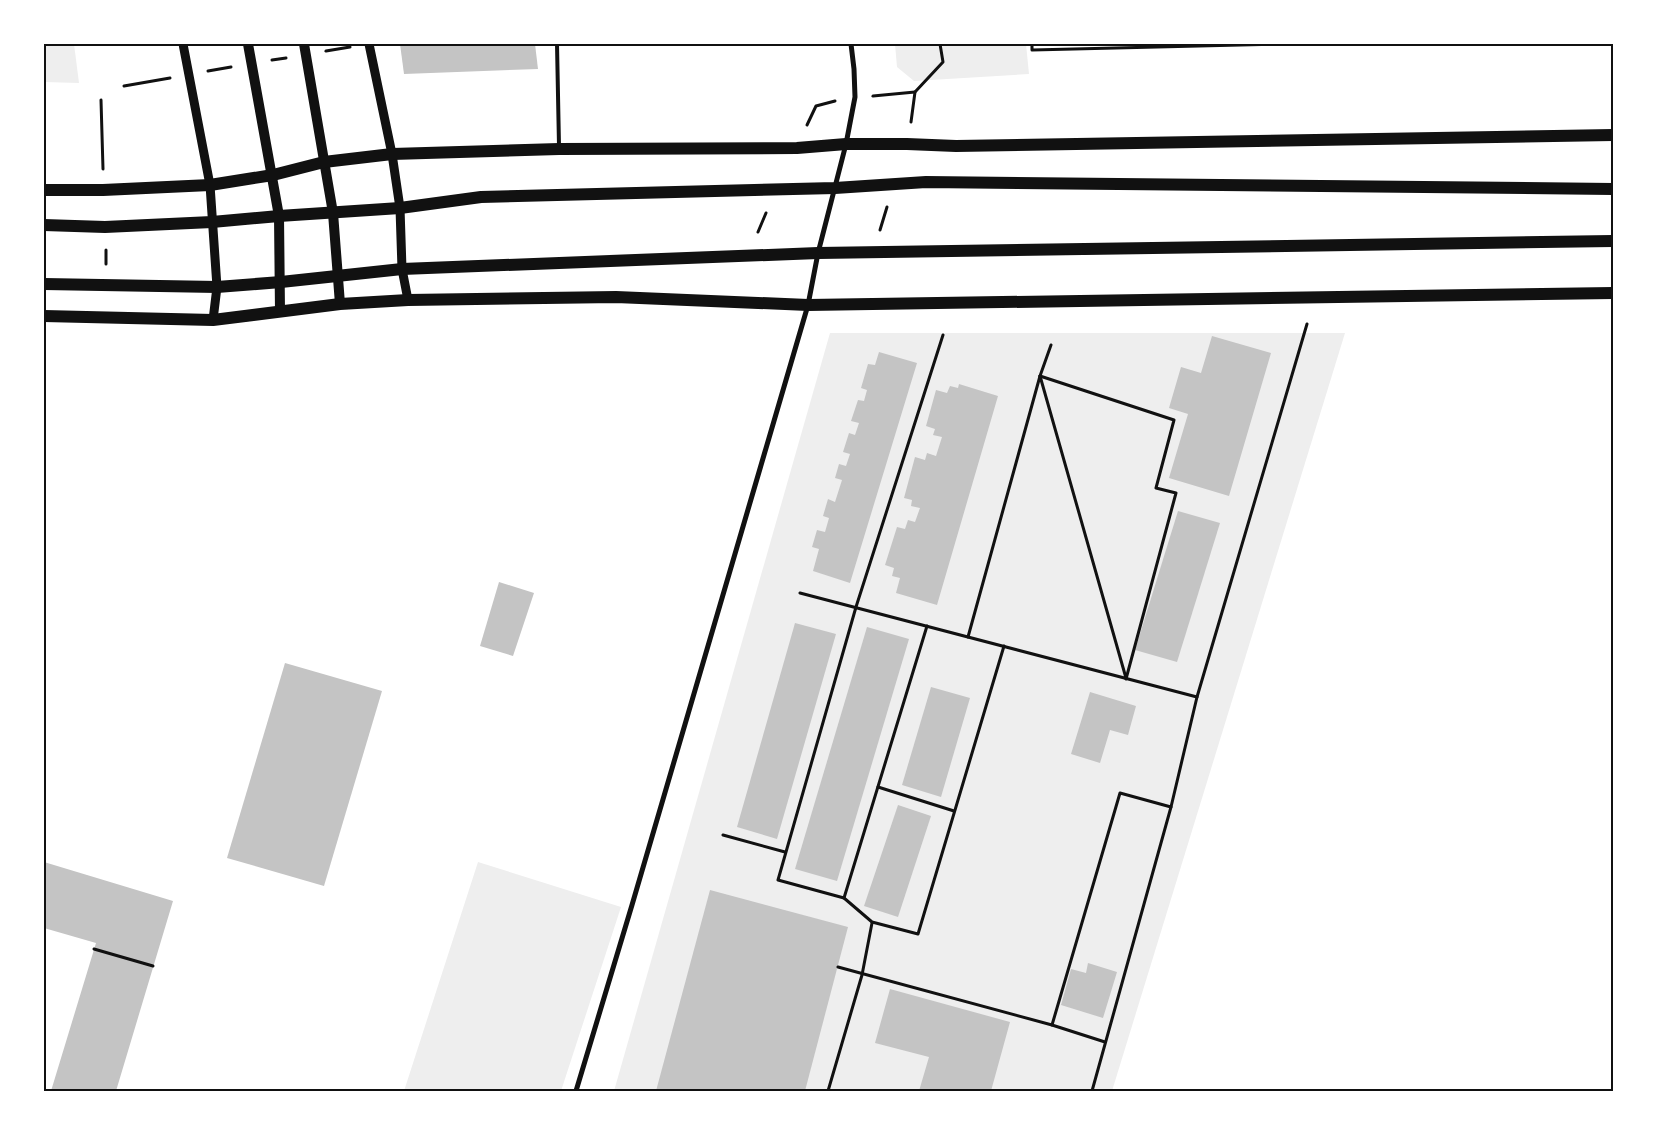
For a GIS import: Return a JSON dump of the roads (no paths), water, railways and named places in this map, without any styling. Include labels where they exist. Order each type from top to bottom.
[{"type":"main road","points":[[248,44],[279,216],[280,311]]},
{"type":"main road","points":[[304,44],[333,213],[340,304]]},
{"type":"main road","points":[[44,190],[103,190],[210,185],[272,175],[324,162],[392,154],[559,149],[796,148],[846,144],[956,146],[1613,135]]},
{"type":"main road","points":[[44,225],[105,226],[212,222],[400,208],[481,196],[835,188],[926,182],[1613,189]]},
{"type":"main road","points":[[44,284],[217,287],[402,269],[818,253],[1613,241]]},
{"type":"main road","points":[[44,316],[213,320],[340,304],[408,300],[616,297],[808,305],[1613,293]]},
{"type":"street","points":[[183,44],[210,185],[217,287],[213,320]]},
{"type":"street","points":[[369,44],[392,154],[400,208],[402,269],[408,300]]},
{"type":"street","points":[[576,1091],[808,305],[818,253],[846,144],[855,97],[854,69],[850,44]]},
{"type":"lane","points":[[557,44],[559,149]]}]
